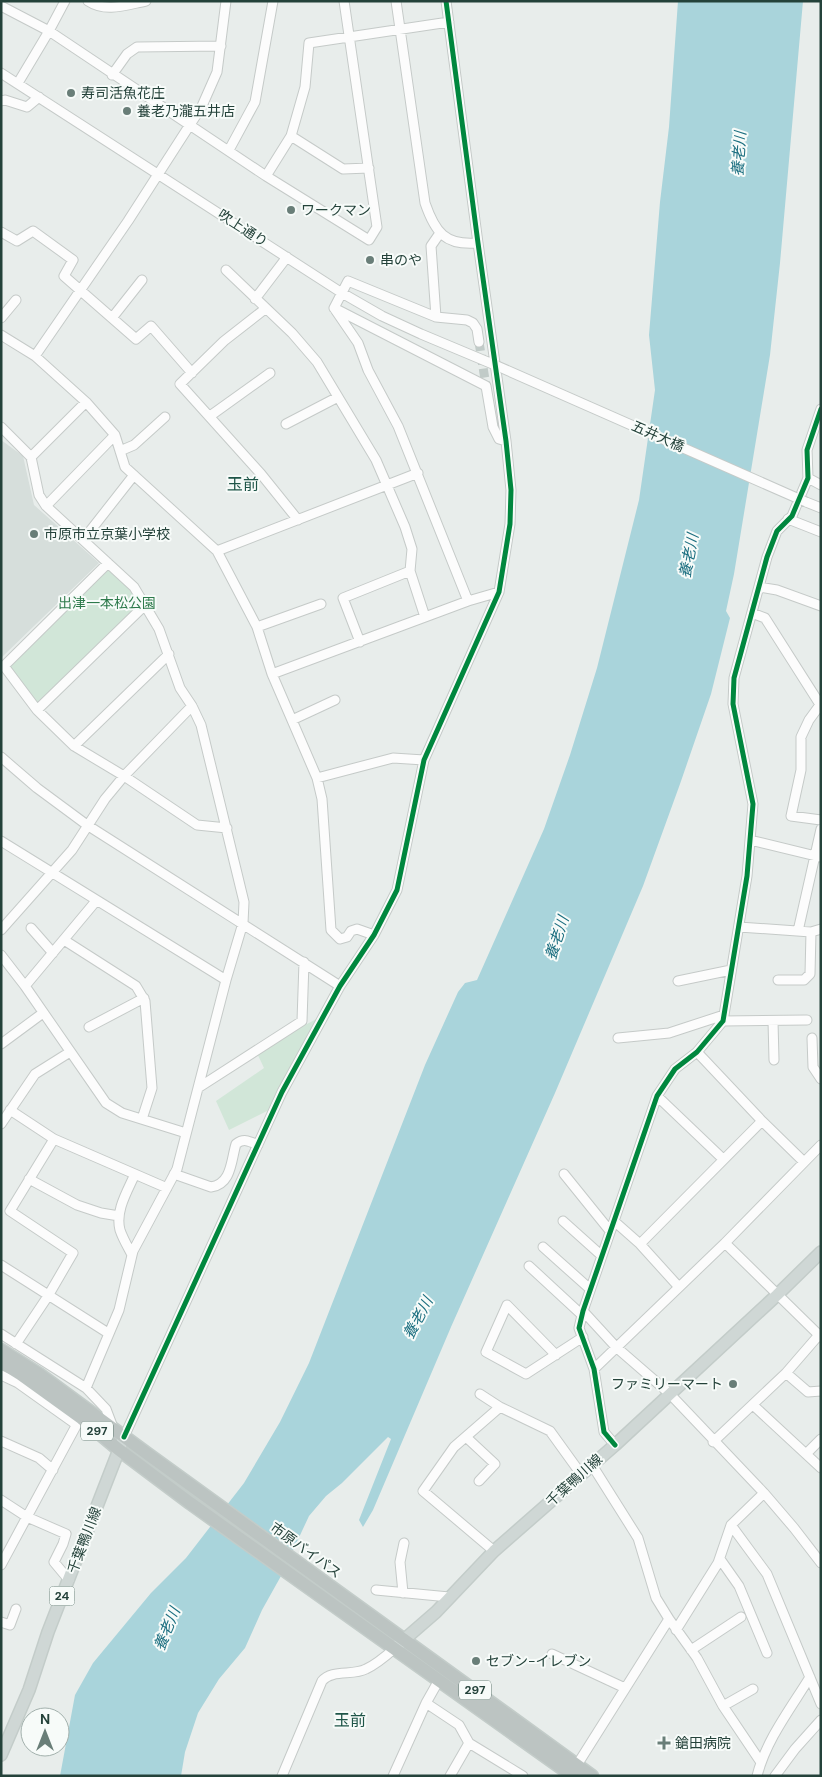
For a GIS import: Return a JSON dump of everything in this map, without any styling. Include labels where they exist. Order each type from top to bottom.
[{"type":"highway","name":"市原バイパス","points":[[1,1350],[39,1374],[81,1417],[119,1439],[190,1503],[350,1618],[573,1773],[592,1776]]},
{"type":"highway","name":"市原バイパス","points":[[1,1362],[81,1417],[193,1486],[404,1639],[573,1773]]},
{"type":"main road","name":"千葉鴨川線","points":[[395,1648],[436,1612],[494,1552],[615,1445],[821,1252]]},
{"type":"main road","name":"千葉鴨川線","points":[[1,1755],[29,1690],[48,1632],[69,1580],[119,1439]]},
{"type":"street","points":[[18,83],[50,31],[65,1]]},
{"type":"street","points":[[88,1],[102,8],[113,8],[146,1]]},
{"type":"street","points":[[35,356],[128,221],[202,106],[217,72],[226,1]]},
{"type":"street","points":[[229,150],[255,102],[273,1]]},
{"type":"street","points":[[1,6],[50,31],[266,176],[369,240],[377,227],[344,1]]},
{"type":"street","points":[[396,1],[425,202],[429,215],[440,233],[452,242],[463,244],[478,243]]},
{"type":"street","points":[[119,1439],[282,1092],[340,986],[374,936],[397,890],[424,760],[499,592],[510,524],[511,490],[506,441],[446,1]]},
{"type":"street","points":[[266,176],[291,136],[305,87],[309,43],[448,22]]},
{"type":"street","points":[[112,74],[127,54],[137,47],[221,46]]},
{"type":"street","name":"吹上通り","points":[[1,73],[342,293],[382,316],[495,365]]},
{"type":"street","points":[[1,101],[5,100],[27,107],[39,97]]},
{"type":"street","points":[[291,136],[343,169],[369,168]]},
{"type":"street","points":[[1,232],[17,241],[32,231],[73,260],[64,276],[136,339],[151,326],[192,373]]},
{"type":"street","points":[[436,317],[431,246],[440,233]]},
{"type":"street","points":[[255,299],[288,257]]},
{"type":"street","points":[[226,270],[292,333],[317,362],[376,460],[405,527],[412,549],[410,571],[425,617]]},
{"type":"street","points":[[112,318],[142,280]]},
{"type":"street","points":[[334,308],[348,281],[436,317],[467,320],[477,329],[479,342]]},
{"type":"street","points":[[1,318],[16,300]]},
{"type":"street","points":[[334,308],[486,386],[493,428],[499,439],[506,441]]},
{"type":"street","points":[[334,308],[358,343],[368,370],[398,426],[468,602]]},
{"type":"street","points":[[265,309],[224,341],[180,384],[261,474],[298,520]]},
{"type":"street","points":[[1,335],[35,356],[86,402],[115,435],[125,467],[217,551],[257,627],[272,674],[317,778],[322,799],[331,930],[340,939],[347,937],[351,930],[357,929],[374,936]]},
{"type":"street","name":"五井大橋","points":[[495,365],[821,508]]},
{"type":"street","points":[[210,416],[270,373]]},
{"type":"street","points":[[286,424],[338,397]]},
{"type":"street","points":[[31,457],[86,402]]},
{"type":"street","points":[[615,1445],[604,1432],[594,1369],[579,1328],[590,1289],[657,1096],[675,1069],[697,1052],[723,1018],[747,876],[753,804],[733,704],[734,678],[766,557],[777,531],[792,516],[808,478],[807,450],[820,413]]},
{"type":"street","points":[[120,451],[134,445],[165,417]]},
{"type":"street","points":[[1,427],[31,457],[39,495],[46,506],[134,588],[146,604],[159,629],[180,688],[192,706],[201,725],[244,902],[243,923],[174,1174],[132,1255],[119,1310],[86,1388]]},
{"type":"street","points":[[46,506],[115,435]]},
{"type":"street","points":[[217,551],[418,473]]},
{"type":"street","points":[[83,540],[134,476]]},
{"type":"street","points":[[808,478],[821,485]]},
{"type":"street","points":[[788,519],[821,532]]},
{"type":"street","points":[[108,563],[4,666],[37,710],[74,746],[124,776],[197,825],[227,828]]},
{"type":"street","points":[[360,642],[344,598],[410,571]]},
{"type":"street","points":[[759,587],[778,590],[821,606]]},
{"type":"street","points":[[272,674],[425,617],[499,592]]},
{"type":"street","points":[[37,710],[146,604]]},
{"type":"street","points":[[257,627],[321,604]]},
{"type":"street","points":[[752,613],[765,618],[820,706],[809,720],[802,737],[801,770],[791,816],[821,820]]},
{"type":"street","points":[[74,746],[169,654]]},
{"type":"street","points":[[292,720],[335,700]]},
{"type":"street","points":[[1,930],[72,850],[105,799],[124,776],[192,706]]},
{"type":"street","points":[[1,757],[37,788],[87,825],[340,986]]},
{"type":"street","points":[[317,778],[393,758],[424,760]]},
{"type":"street","points":[[798,931],[818,856],[821,829]]},
{"type":"street","points":[[750,840],[818,856]]},
{"type":"street","points":[[1,841],[226,980]]},
{"type":"street","points":[[25,986],[96,901]]},
{"type":"street","points":[[739,927],[811,932],[821,929]]},
{"type":"street","points":[[31,928],[53,953]]},
{"type":"street","points":[[778,980],[804,980],[810,974],[811,932]]},
{"type":"street","points":[[64,940],[136,986],[146,1001],[152,1088],[142,1119]]},
{"type":"street","points":[[1,955],[25,986],[106,1103],[122,1113],[186,1133]]},
{"type":"street","points":[[198,1088],[302,1021],[304,962]]},
{"type":"street","points":[[678,981],[731,970]]},
{"type":"street","points":[[89,1027],[144,998]]},
{"type":"street","points":[[1,1044],[43,1013]]},
{"type":"street","points":[[618,1038],[669,1033],[723,1018],[773,1021],[807,1020]]},
{"type":"street","points":[[773,1021],[774,1060]]},
{"type":"street","points":[[812,1038],[813,1067],[821,1078]]},
{"type":"street","points":[[1,1124],[35,1074],[70,1052]]},
{"type":"street","points":[[697,1052],[762,1121],[804,1162]]},
{"type":"street","points":[[657,1096],[723,1159]]},
{"type":"street","points":[[10,1110],[54,1139],[167,1188]]},
{"type":"street","points":[[640,1244],[762,1121]]},
{"type":"street","points":[[16,1344],[48,1296],[72,1253],[10,1210],[54,1139]]},
{"type":"street","points":[[174,1174],[215,1187],[226,1179],[236,1144],[247,1140],[258,1146]]},
{"type":"street","points":[[594,1369],[725,1242],[821,1145]]},
{"type":"street","points":[[132,1255],[120,1230],[119,1216],[120,1209],[135,1174]]},
{"type":"street","points":[[564,1174],[610,1231]]},
{"type":"street","points":[[29,1179],[77,1206],[119,1216]]},
{"type":"street","points":[[562,1221],[602,1256]]},
{"type":"street","points":[[614,1221],[640,1244],[678,1286]]},
{"type":"street","points":[[714,1442],[786,1373],[819,1337],[725,1242]]},
{"type":"street","points":[[543,1246],[590,1289]]},
{"type":"street","points":[[1,1265],[108,1333]]},
{"type":"street","points":[[529,1266],[583,1313],[616,1347],[669,1393],[764,1494],[821,1563]]},
{"type":"street","points":[[556,1355],[507,1305],[486,1352],[526,1374],[556,1355],[583,1337]]},
{"type":"street","points":[[1,1334],[86,1388],[106,1409],[119,1439]]},
{"type":"street","points":[[786,1373],[808,1392],[821,1391]]},
{"type":"street","points":[[1,1375],[18,1382],[81,1417],[1,1565]]},
{"type":"street","points":[[480,1394],[550,1431],[582,1474]]},
{"type":"street","points":[[753,1405],[821,1468]]},
{"type":"street","points":[[494,1552],[423,1491],[454,1447],[500,1406]]},
{"type":"street","points":[[466,1437],[495,1464],[479,1482]]},
{"type":"street","points":[[807,1453],[821,1439]]},
{"type":"street","points":[[1,1442],[39,1458],[53,1470]]},
{"type":"street","points":[[592,1465],[638,1538],[656,1598],[760,1762]]},
{"type":"street","points":[[676,1630],[720,1558],[731,1526],[764,1494]]},
{"type":"street","points":[[1,1500],[27,1517],[66,1534],[54,1562],[69,1580]]},
{"type":"street","points":[[731,1526],[767,1574],[821,1704]]},
{"type":"street","points":[[403,1593],[400,1562],[404,1543]]},
{"type":"street","points":[[720,1558],[739,1586],[767,1653]]},
{"type":"street","points":[[376,1590],[449,1597]]},
{"type":"street","points":[[1,1622],[10,1625],[16,1609]]},
{"type":"street","points":[[690,1650],[741,1617]]},
{"type":"street","points":[[573,1773],[669,1619]]},
{"type":"street","points":[[282,1776],[325,1677],[366,1670],[395,1648]]},
{"type":"street","points":[[552,1654],[625,1688]]},
{"type":"street","points":[[757,1776],[760,1762],[810,1677]]},
{"type":"street","points":[[393,1776],[426,1703],[439,1680]]},
{"type":"street","points":[[723,1706],[753,1689]]},
{"type":"street","points":[[426,1703],[459,1725],[469,1743],[523,1776]]},
{"type":"street","points":[[775,1776],[795,1749],[821,1720]]},
{"type":"street","points":[[450,1776],[469,1743]]},
{"type":"shaded area","name":"市原市立京葉小学校","points":[[1,440],[23,456],[34,505],[99,563],[1,658]]},
{"type":"green space","name":"出津一本松公園","points":[[108,563],[145,605],[37,710],[4,666]]},
{"type":"green space","points":[[324,1015],[275,1107],[229,1130],[216,1101],[264,1068],[256,1051]]},
{"type":"water","name":"養老川","points":[[678,1],[803,1],[770,355],[734,574],[726,611],[730,618],[711,694],[643,886],[373,1510],[363,1527],[359,1520],[391,1439],[388,1437],[342,1483],[326,1496],[309,1516],[245,1648],[219,1679],[198,1713],[185,1752],[181,1776],[60,1776],[64,1757],[70,1757],[70,1722],[75,1695],[93,1663],[151,1593],[186,1558],[244,1483],[280,1422],[309,1363],[425,1065],[458,992],[465,983],[477,980],[544,829],[570,755],[597,668],[639,500],[655,390],[649,335],[660,202],[669,127]]},
{"type":"tunnel","points":[[479,342],[486,386]]},
{"type":"cycle path","points":[[124,1437],[282,1092],[340,986],[374,935],[397,890],[424,760],[499,592],[510,524],[511,490],[506,441],[446,1]]},
{"type":"cycle path","points":[[615,1445],[604,1432],[594,1369],[579,1328],[583,1311],[657,1096],[675,1069],[697,1052],[723,1021],[747,876],[753,804],[733,704],[734,678],[767,557],[777,531],[792,516],[808,478],[807,450],[821,409]]},
{"type":"place","name":"寿司活魚花庄","points":[[71,93]]},
{"type":"place","name":"養老乃瀧五井店","points":[[127,111]]},
{"type":"place","name":"ワークマン","points":[[291,210]]},
{"type":"place","name":"串のや","points":[[370,260]]},
{"type":"place","name":"市原市立京葉小学校","points":[[34,534]]},
{"type":"place","name":"ファミリーマート","points":[[733,1384]]},
{"type":"place","name":"セブン-イレブン","points":[[476,1661]]},
{"type":"place","name":"鎗田病院","points":[[664,1743]]},
{"type":"district","name":"玉前","points":[[243,484]]},
{"type":"district","name":"玉前","points":[[350,1720]]}]
